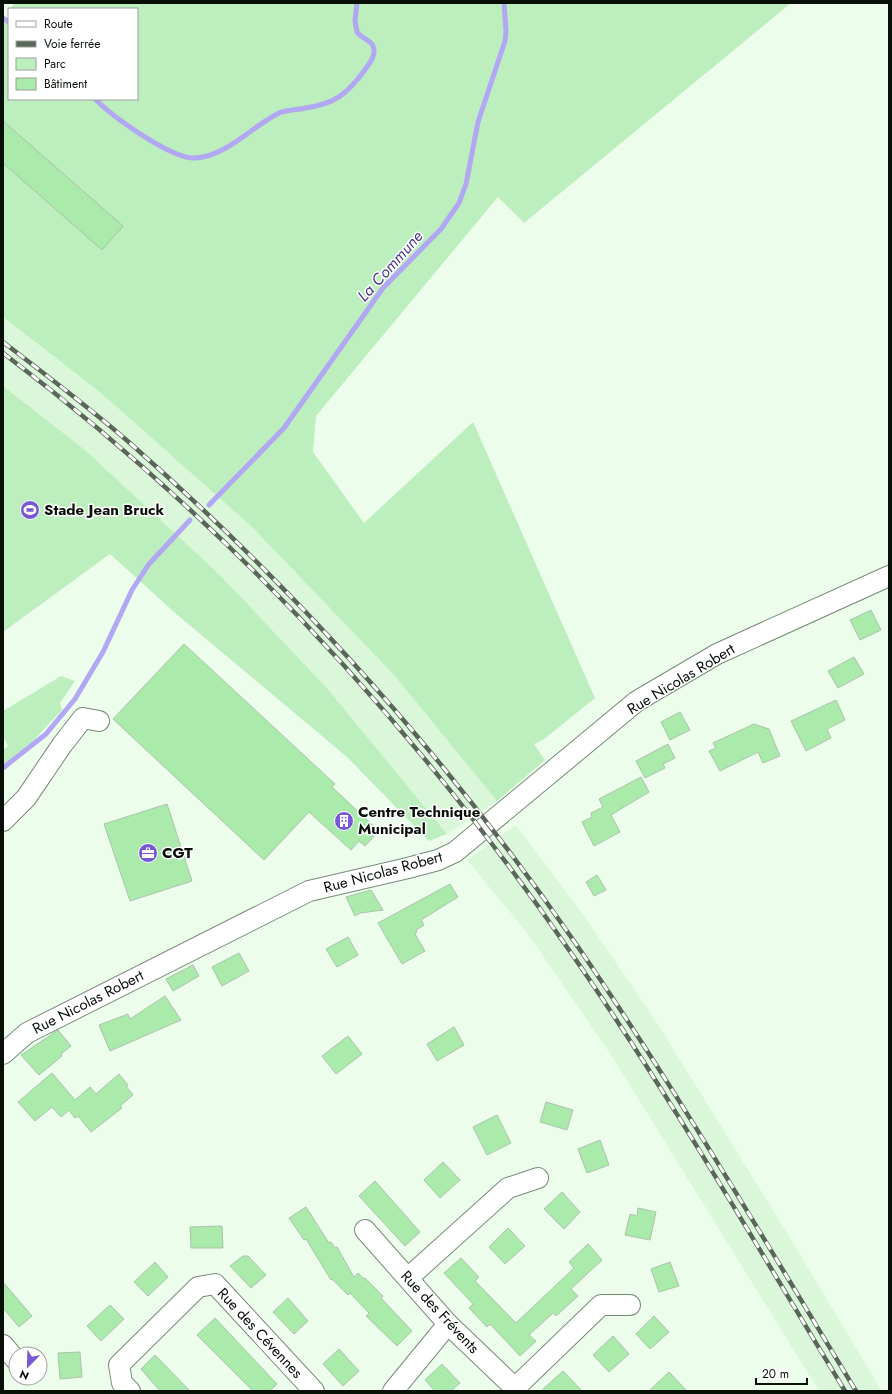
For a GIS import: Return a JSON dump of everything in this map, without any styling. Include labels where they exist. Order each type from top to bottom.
[{"type":"street","name":"Rue Nicolas Robert","points":[[3,1054],[27,1033],[309,891],[438,860],[455,852],[637,702],[717,654],[889,576]]},
{"type":"street","points":[[3,821],[26,798],[62,744],[83,718],[99,721]]},
{"type":"street","points":[[408,1278],[508,1188],[538,1178]]},
{"type":"street","name":"Rue des Frévents","points":[[365,1230],[448,1324],[516,1390]]},
{"type":"street","name":"Rue des Cévennes","points":[[130,1391],[122,1383],[119,1365],[198,1286],[216,1284],[314,1391]]},
{"type":"street","points":[[516,1390],[601,1305],[630,1305]]},
{"type":"street","points":[[393,1391],[448,1324]]},
{"type":"shaded area","points":[[3,317],[101,393],[252,527],[394,675],[497,801],[447,834],[326,687],[220,575],[85,450],[3,386]]},
{"type":"shaded area","points":[[516,825],[583,914],[659,1026],[786,1231],[882,1391],[819,1391],[613,1058],[528,934],[467,860]]},
{"type":"green space","points":[[14,3],[791,3],[524,223],[498,197],[316,416],[313,452],[364,523],[473,422],[595,698],[543,740],[534,744],[545,760],[497,801],[394,675],[252,527],[101,393],[3,317],[3,20],[8,17],[8,100],[138,100],[138,8],[12,8]]},
{"type":"green space","points":[[3,386],[85,450],[220,575],[326,687],[447,834],[429,841],[347,757],[174,612],[110,554],[3,632]]},
{"type":"green space","points":[[61,676],[75,681],[60,703],[62,710],[33,741],[3,765],[3,750],[8,746],[3,736],[3,711]]},
{"type":"building","points":[[3,121],[123,226],[102,250],[3,163]]},
{"type":"building","points":[[871,610],[881,630],[860,640],[850,620]]},
{"type":"building","points":[[184,644],[335,784],[332,787],[379,831],[365,846],[359,841],[351,850],[309,812],[264,860],[113,719]]},
{"type":"building","points":[[854,657],[864,674],[838,688],[828,671]]},
{"type":"building","points":[[836,700],[845,720],[827,729],[831,738],[806,751],[791,721]]},
{"type":"building","points":[[680,712],[690,730],[670,740],[661,722]]},
{"type":"building","points":[[754,724],[769,729],[780,756],[763,763],[758,752],[720,771],[709,751],[716,748],[713,743]]},
{"type":"building","points":[[668,744],[675,758],[663,764],[665,768],[645,778],[636,761]]},
{"type":"building","points":[[641,777],[649,792],[611,815],[620,832],[594,846],[582,822],[592,817],[591,813],[603,807],[599,799]]},
{"type":"building","name":"CGT","points":[[167,804],[192,881],[130,901],[104,824]]},
{"type":"building","points":[[597,875],[606,890],[594,896],[586,882]]},
{"type":"building","points":[[450,884],[458,897],[421,920],[424,925],[416,930],[417,932],[415,934],[425,951],[402,964],[378,923]]},
{"type":"building","points":[[371,890],[383,910],[360,913],[355,916],[346,897]]},
{"type":"building","points":[[348,937],[358,955],[337,967],[326,949]]},
{"type":"building","points":[[239,953],[249,971],[222,986],[212,967]]},
{"type":"building","points":[[193,965],[199,976],[173,991],[166,979]]},
{"type":"building","points":[[165,996],[181,1020],[110,1051],[99,1025],[128,1014],[130,1019]]},
{"type":"building","points":[[454,1027],[464,1045],[437,1061],[427,1044]]},
{"type":"building","points":[[58,1030],[71,1046],[61,1054],[62,1056],[39,1075],[21,1055]]},
{"type":"building","points":[[348,1036],[362,1054],[336,1074],[322,1056]]},
{"type":"building","points":[[52,1073],[75,1100],[90,1087],[96,1094],[119,1074],[128,1085],[126,1086],[133,1095],[120,1106],[122,1108],[91,1132],[78,1116],[75,1118],[69,1110],[61,1117],[52,1107],[35,1121],[18,1102]]},
{"type":"building","points":[[546,1102],[573,1110],[567,1130],[540,1122]]},
{"type":"building","points":[[497,1115],[511,1143],[487,1155],[473,1127]]},
{"type":"building","points":[[600,1140],[609,1165],[587,1173],[578,1149]]},
{"type":"building","points":[[443,1162],[460,1180],[440,1198],[424,1180]]},
{"type":"building","points":[[375,1181],[420,1232],[405,1246],[359,1196]]},
{"type":"building","points":[[562,1192],[580,1212],[564,1229],[544,1209]]},
{"type":"building","points":[[306,1207],[329,1243],[331,1242],[335,1248],[337,1247],[354,1277],[358,1273],[364,1279],[365,1278],[383,1296],[381,1298],[412,1331],[397,1346],[366,1316],[369,1313],[350,1293],[348,1295],[332,1279],[331,1280],[306,1239],[304,1240],[289,1218]]},
{"type":"building","points":[[638,1208],[656,1212],[650,1240],[625,1235],[630,1214],[637,1216]]},
{"type":"building","points":[[222,1226],[223,1248],[191,1248],[190,1227]]},
{"type":"building","points":[[508,1228],[525,1246],[505,1264],[489,1247]]},
{"type":"building","points":[[588,1244],[602,1260],[571,1289],[578,1296],[556,1316],[553,1313],[529,1335],[536,1341],[520,1356],[490,1324],[487,1327],[469,1308],[473,1304],[444,1273],[461,1258],[479,1277],[475,1281],[516,1323],[574,1268],[569,1262]]},
{"type":"building","points":[[243,1256],[248,1256],[266,1275],[251,1288],[230,1266]]},
{"type":"building","points":[[155,1262],[168,1277],[148,1296],[134,1282]]},
{"type":"building","points":[[670,1262],[679,1286],[659,1292],[651,1269]]},
{"type":"building","points":[[3,1282],[32,1316],[19,1327],[3,1308]]},
{"type":"building","points":[[288,1298],[308,1321],[294,1334],[273,1312]]},
{"type":"building","points":[[110,1305],[124,1319],[101,1341],[87,1326]]},
{"type":"building","points":[[654,1316],[669,1332],[650,1349],[636,1334]]},
{"type":"building","points":[[215,1318],[277,1384],[270,1391],[253,1391],[197,1335]]},
{"type":"building","points":[[613,1336],[629,1354],[609,1372],[593,1355]]},
{"type":"building","points":[[339,1349],[359,1371],[343,1386],[323,1364]]},
{"type":"building","points":[[80,1352],[82,1377],[60,1379],[58,1353]]},
{"type":"building","points":[[155,1355],[190,1391],[160,1391],[141,1369]]},
{"type":"building","points":[[442,1364],[460,1383],[451,1391],[435,1391],[425,1380]]},
{"type":"building","points":[[563,1371],[582,1391],[541,1391]]},
{"type":"building","points":[[669,1372],[687,1391],[649,1391]]},
{"type":"waterway","points":[[96,100],[128,126],[172,152],[185,157],[196,158],[219,152],[279,113],[324,104],[339,97],[352,86],[370,62],[374,53],[372,44],[357,32],[355,21],[357,3]]},
{"type":"waterway","name":"La Commune","points":[[209,505],[284,428],[383,288],[441,229],[459,203],[466,184],[478,122],[505,41],[506,31],[504,3]]},
{"type":"waterway","points":[[3,18],[8,21]]},
{"type":"waterway","points":[[3,768],[46,734],[75,699],[103,652],[132,590],[149,564],[190,520]]},
{"type":"railway","points":[[3,342],[68,392],[131,444],[193,500],[254,559],[369,680],[477,809],[576,944],[649,1054],[685,1110],[856,1391]]},
{"type":"railway","points":[[3,353],[84,417],[162,484],[237,555],[310,629],[379,705],[445,784],[509,866],[606,1004],[710,1168],[845,1391]]},
{"type":"place","name":"Stade Jean Bruck","points":[[30,510]]},
{"type":"place","name":"Centre Technique Municipal","points":[[344,821]]},
{"type":"place","name":"CGT","points":[[148,853]]}]
